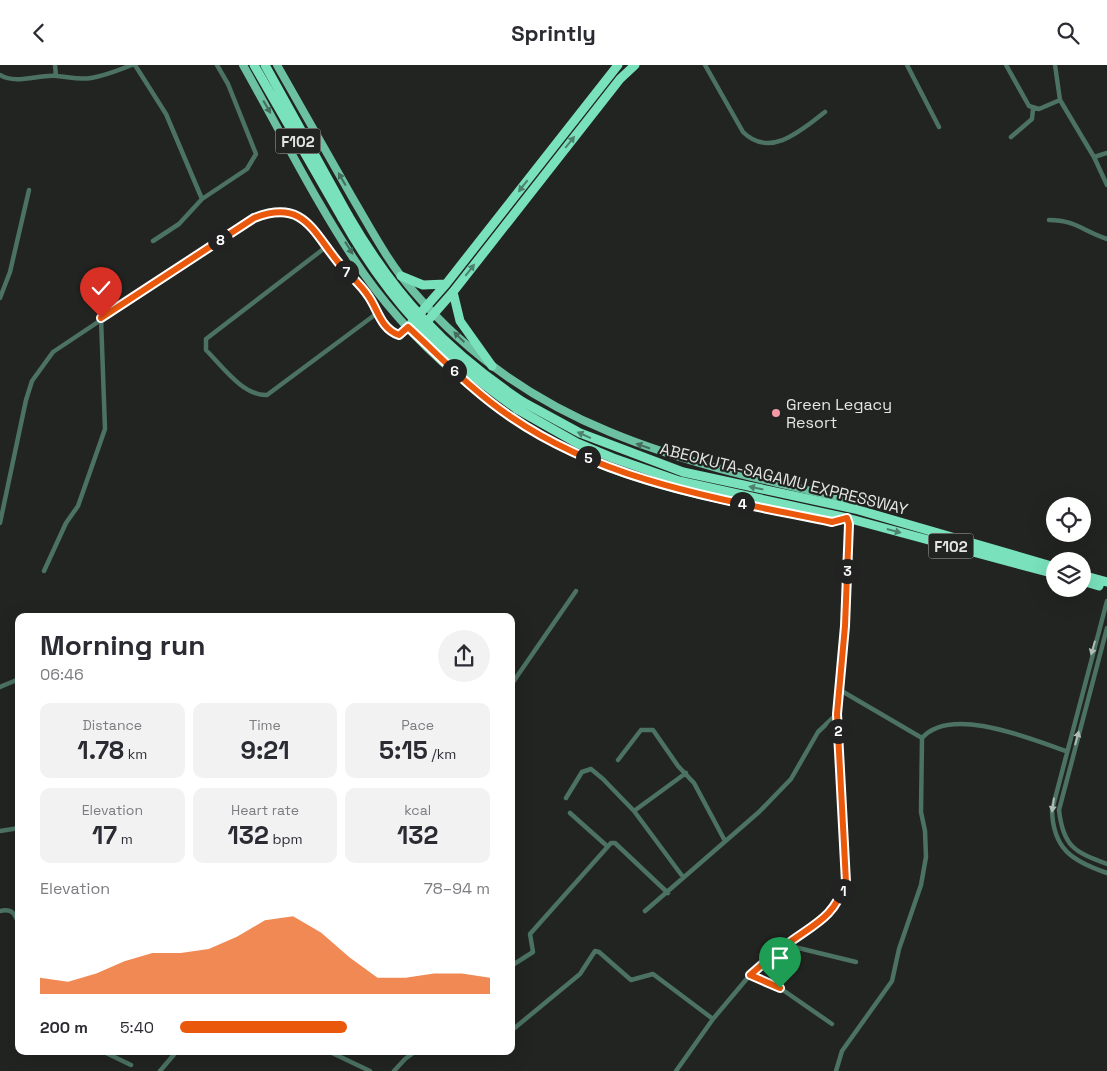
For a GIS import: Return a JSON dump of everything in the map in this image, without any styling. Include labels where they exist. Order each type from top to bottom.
[{"type":"highway","name":"ABEOKUTA-SAGAMU EXPRESSWAY","points":[[254,65],[345,216],[389,280],[438,335],[474,368],[520,405],[577,443],[641,469],[679,481],[847,518],[1046,572]]},
{"type":"highway","name":"ABEOKUTA-SAGAMU EXPRESSWAY","points":[[265,65],[345,216]]},
{"type":"highway","points":[[408,327],[446,284],[618,65]]},
{"type":"highway","points":[[416,334],[453,291],[620,79],[636,65]]},
{"type":"highway","points":[[401,276],[423,285],[446,284]]},
{"type":"highway","points":[[453,291],[460,321],[492,366]]},
{"type":"highway","name":"ABEOKUTA-SAGAMU EXPRESSWAY","points":[[520,405],[580,433],[664,466],[855,509],[1046,564]]},
{"type":"highway","points":[[1091,578],[1107,582]]},
{"type":"highway","points":[[1091,584],[1107,588]]},
{"type":"main road","points":[[243,65],[333,223],[364,273],[408,327],[473,389],[512,417],[565,448],[609,468],[670,488],[713,498],[832,522],[847,518]]},
{"type":"main road","points":[[277,65],[380,245],[401,276],[434,313],[492,366],[563,412],[617,437],[682,460],[846,499],[855,509]]},
{"type":"street","points":[[55,65],[56,76]]},
{"type":"street","points":[[0,75],[15,79],[56,76],[78,80],[93,78],[133,65],[166,114],[202,199]]},
{"type":"street","points":[[153,241],[179,224],[202,199],[247,169],[256,154],[228,84],[217,65]]},
{"type":"street","points":[[705,65],[743,132],[750,139],[759,143],[772,143],[800,133],[824,112]]},
{"type":"street","points":[[907,65],[939,127]]},
{"type":"street","points":[[1006,65],[1026,101],[1033,109],[1032,119],[1012,137]]},
{"type":"street","points":[[1055,65],[1060,100],[1094,157],[1107,185]]},
{"type":"street","points":[[1033,109],[1060,100]]},
{"type":"street","points":[[1094,157],[1107,153]]},
{"type":"street","points":[[0,298],[10,272],[29,190]]},
{"type":"street","points":[[0,523],[26,400],[32,381],[53,352],[101,318],[254,218],[268,213],[291,214],[302,218],[315,229],[326,247],[369,297],[376,314],[392,333],[399,335],[408,327]]},
{"type":"street","points":[[1049,220],[1067,220],[1092,234],[1107,239]]},
{"type":"street","points":[[326,247],[206,339],[206,349],[232,377],[256,396],[267,395],[376,314]]},
{"type":"street","points":[[44,571],[66,523],[78,506],[105,429],[101,318]]},
{"type":"street","points":[[676,1071],[713,1019],[750,975],[786,945],[827,917],[840,899],[846,882],[837,714],[848,552],[849,524],[847,518]]},
{"type":"street","points":[[515,679],[576,591]]},
{"type":"street","points":[[1107,601],[1052,810],[1056,839],[1066,853],[1086,865],[1107,873]]},
{"type":"street","points":[[1107,628],[1059,810],[1061,831],[1072,847],[1086,857],[1107,864]]},
{"type":"street","points":[[0,687],[15,681]]},
{"type":"street","points":[[840,690],[922,738]]},
{"type":"street","points":[[645,911],[759,812],[791,779],[818,732],[837,714]]},
{"type":"street","points":[[922,738],[942,725],[968,724],[1016,735],[1066,751]]},
{"type":"street","points":[[618,759],[641,730],[653,730],[678,766],[694,783],[725,841]]},
{"type":"street","points":[[836,1071],[842,1051],[892,981],[899,949],[921,885],[926,857],[925,831],[921,812],[922,738]]},
{"type":"street","points":[[566,797],[582,773],[591,769],[634,811],[683,877]]},
{"type":"street","points":[[634,811],[686,773]]},
{"type":"street","points":[[570,813],[607,846]]},
{"type":"street","points":[[0,831],[15,829]]},
{"type":"street","points":[[515,963],[533,951],[530,934],[573,889],[607,846],[615,843],[668,893]]},
{"type":"street","points":[[0,911],[9,910],[13,912],[15,916]]},
{"type":"street","points":[[786,945],[856,962]]},
{"type":"street","points":[[515,1028],[580,974],[595,951],[599,952],[631,980],[653,974],[713,1019]]},
{"type":"street","points":[[750,975],[780,988],[832,1024]]},
{"type":"street","points":[[110,1055],[131,1065]]},
{"type":"street","points":[[160,1071],[174,1055]]},
{"type":"street","points":[[336,1055],[370,1071]]},
{"type":"street","points":[[394,1071],[410,1055]]},
{"type":"place","name":"Green Legacy Resort","points":[[776,413]]},
{"type":"route","points":[[101,318],[167,277],[254,218],[268,213],[291,214],[302,218],[315,229],[326,247],[369,297],[376,314],[392,333],[399,335],[408,327],[473,389],[512,417],[565,448],[609,468],[670,488],[832,522],[847,518],[849,524],[845,626],[837,714],[846,882],[840,899],[827,917],[786,945],[750,975],[780,988]]}]
